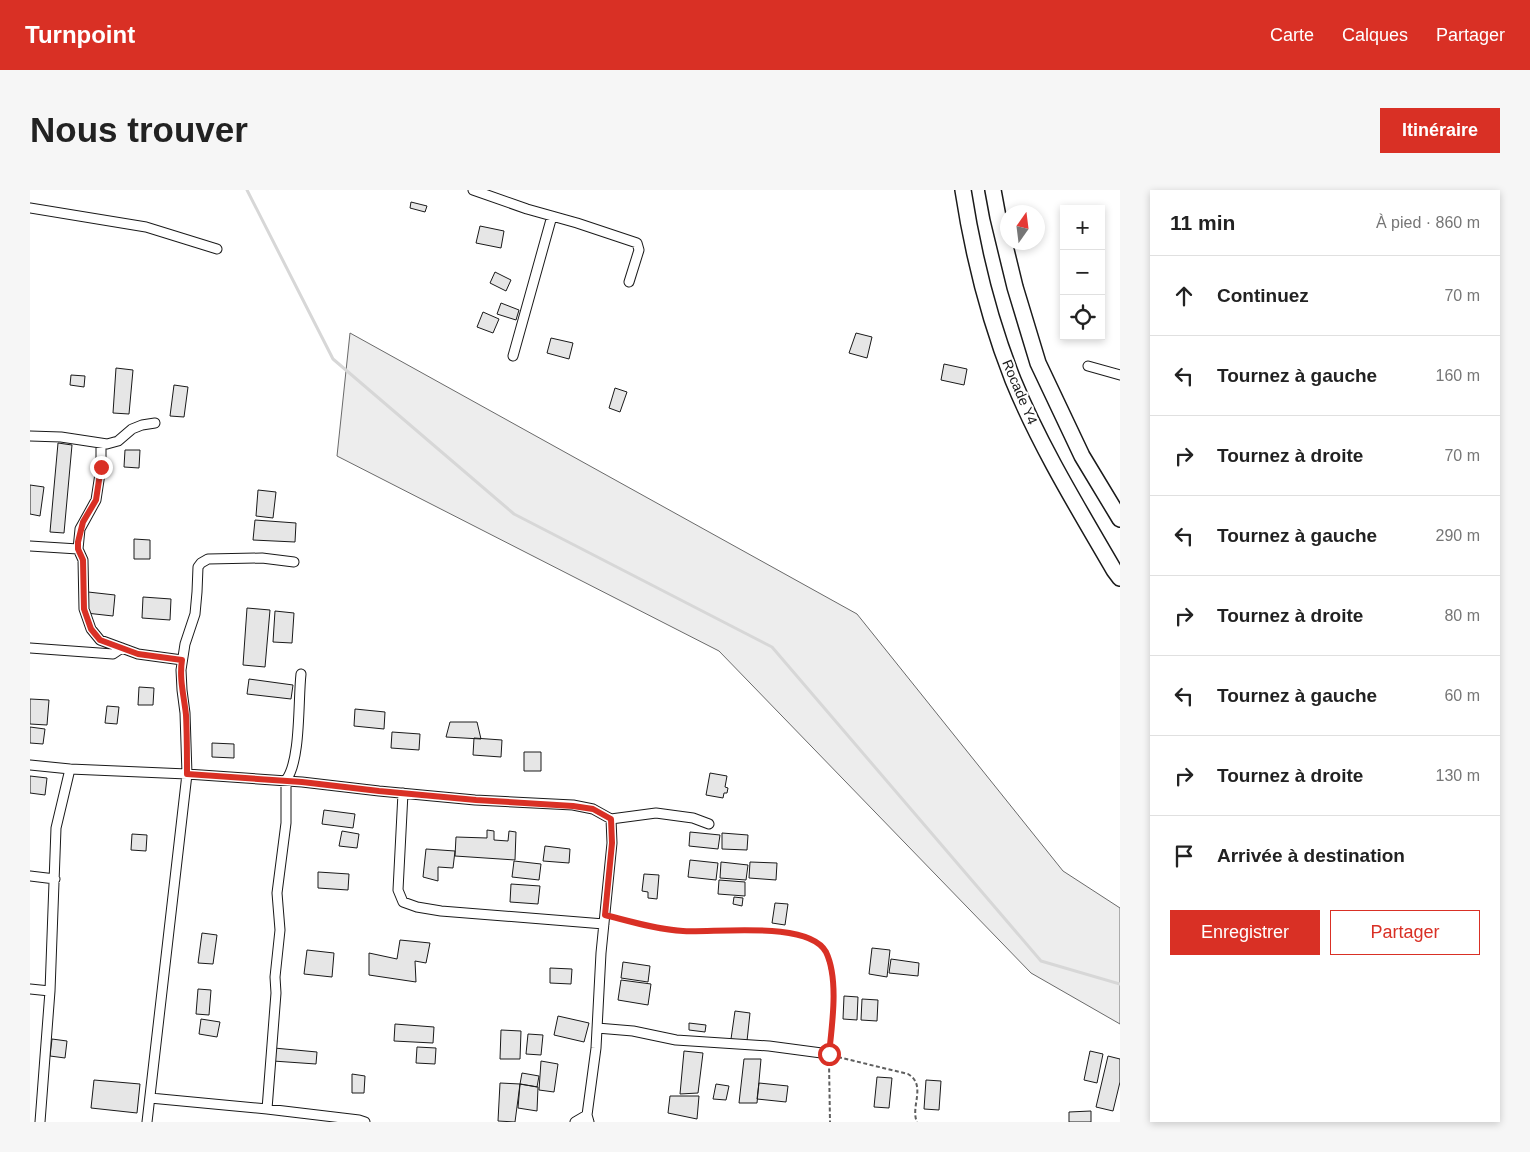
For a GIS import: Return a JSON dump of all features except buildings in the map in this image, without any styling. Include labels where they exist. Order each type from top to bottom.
[{"type":"highway","name":"Rocade Y4","points":[[963,190],[968,228],[986,302],[1013,380],[1053,465],[1120,578]]},
{"type":"highway","name":"Rocade Y4","points":[[994,190],[998,218],[1015,286],[1038,363],[1082,456],[1120,519]]},
{"type":"street","points":[[473,190],[527,209],[638,243],[639,250],[629,282]]},
{"type":"street","points":[[30,208],[146,227],[217,249]]},
{"type":"street","points":[[514,356],[552,216]]},
{"type":"street","points":[[1088,366],[1120,375]]},
{"type":"street","points":[[30,436],[61,437],[107,444],[118,441],[132,429],[155,423]]},
{"type":"street","points":[[101,443],[101,467],[96,500],[80,529],[78,549],[83,560],[84,609],[91,629],[100,640],[138,654],[182,660]]},
{"type":"street","points":[[30,546],[78,549]]},
{"type":"street","points":[[147,1122],[187,774],[186,713],[181,670],[185,644],[195,614],[198,592],[198,568],[201,563],[208,559],[262,558],[294,562]]},
{"type":"street","points":[[30,648],[114,654],[122,648]]},
{"type":"street","points":[[267,1108],[276,993],[275,977],[280,930],[278,894],[286,823],[286,780],[293,763],[296,746],[301,674]]},
{"type":"street","points":[[30,764],[70,769],[286,780],[476,800],[573,806],[593,809],[611,819],[656,813],[674,814],[709,824]]},
{"type":"street","points":[[40,1122],[50,991],[56,828],[70,769]]},
{"type":"street","points":[[403,793],[398,890],[403,902],[442,912],[604,920]]},
{"type":"street","points":[[575,1122],[588,1118],[596,1048],[601,953],[612,843],[611,819]]},
{"type":"street","points":[[30,876],[54,879]]},
{"type":"street","points":[[30,989],[50,991]]},
{"type":"street","points":[[597,1028],[633,1031],[676,1040],[770,1046],[829,1054]]},
{"type":"street","points":[[150,1098],[267,1108],[366,1122]]},
{"type":"path","points":[[604,920],[682,932],[756,930],[789,932],[802,935],[826,951],[833,979],[834,1006],[829,1054],[830,1122]]},
{"type":"path","points":[[829,1054],[908,1074],[913,1077],[917,1090],[916,1121]]},
{"type":"shaded area","points":[[350,333],[857,614],[1063,871],[1120,908],[1120,1024],[1031,973],[719,651],[337,456]]},
{"type":"waterway","points":[[247,190],[333,359],[514,514],[772,647],[1041,961],[1120,984]]},
{"type":"route","points":[[101,467],[96,500],[80,529],[78,542],[78,549],[83,560],[84,609],[91,629],[100,640],[138,654],[182,660],[182,690],[186,713],[187,774],[302,782],[476,800],[550,804],[593,809],[611,819],[612,843],[605,915],[682,932],[756,930],[789,932],[802,935],[826,951],[833,979],[834,1006],[829,1054]]}]
